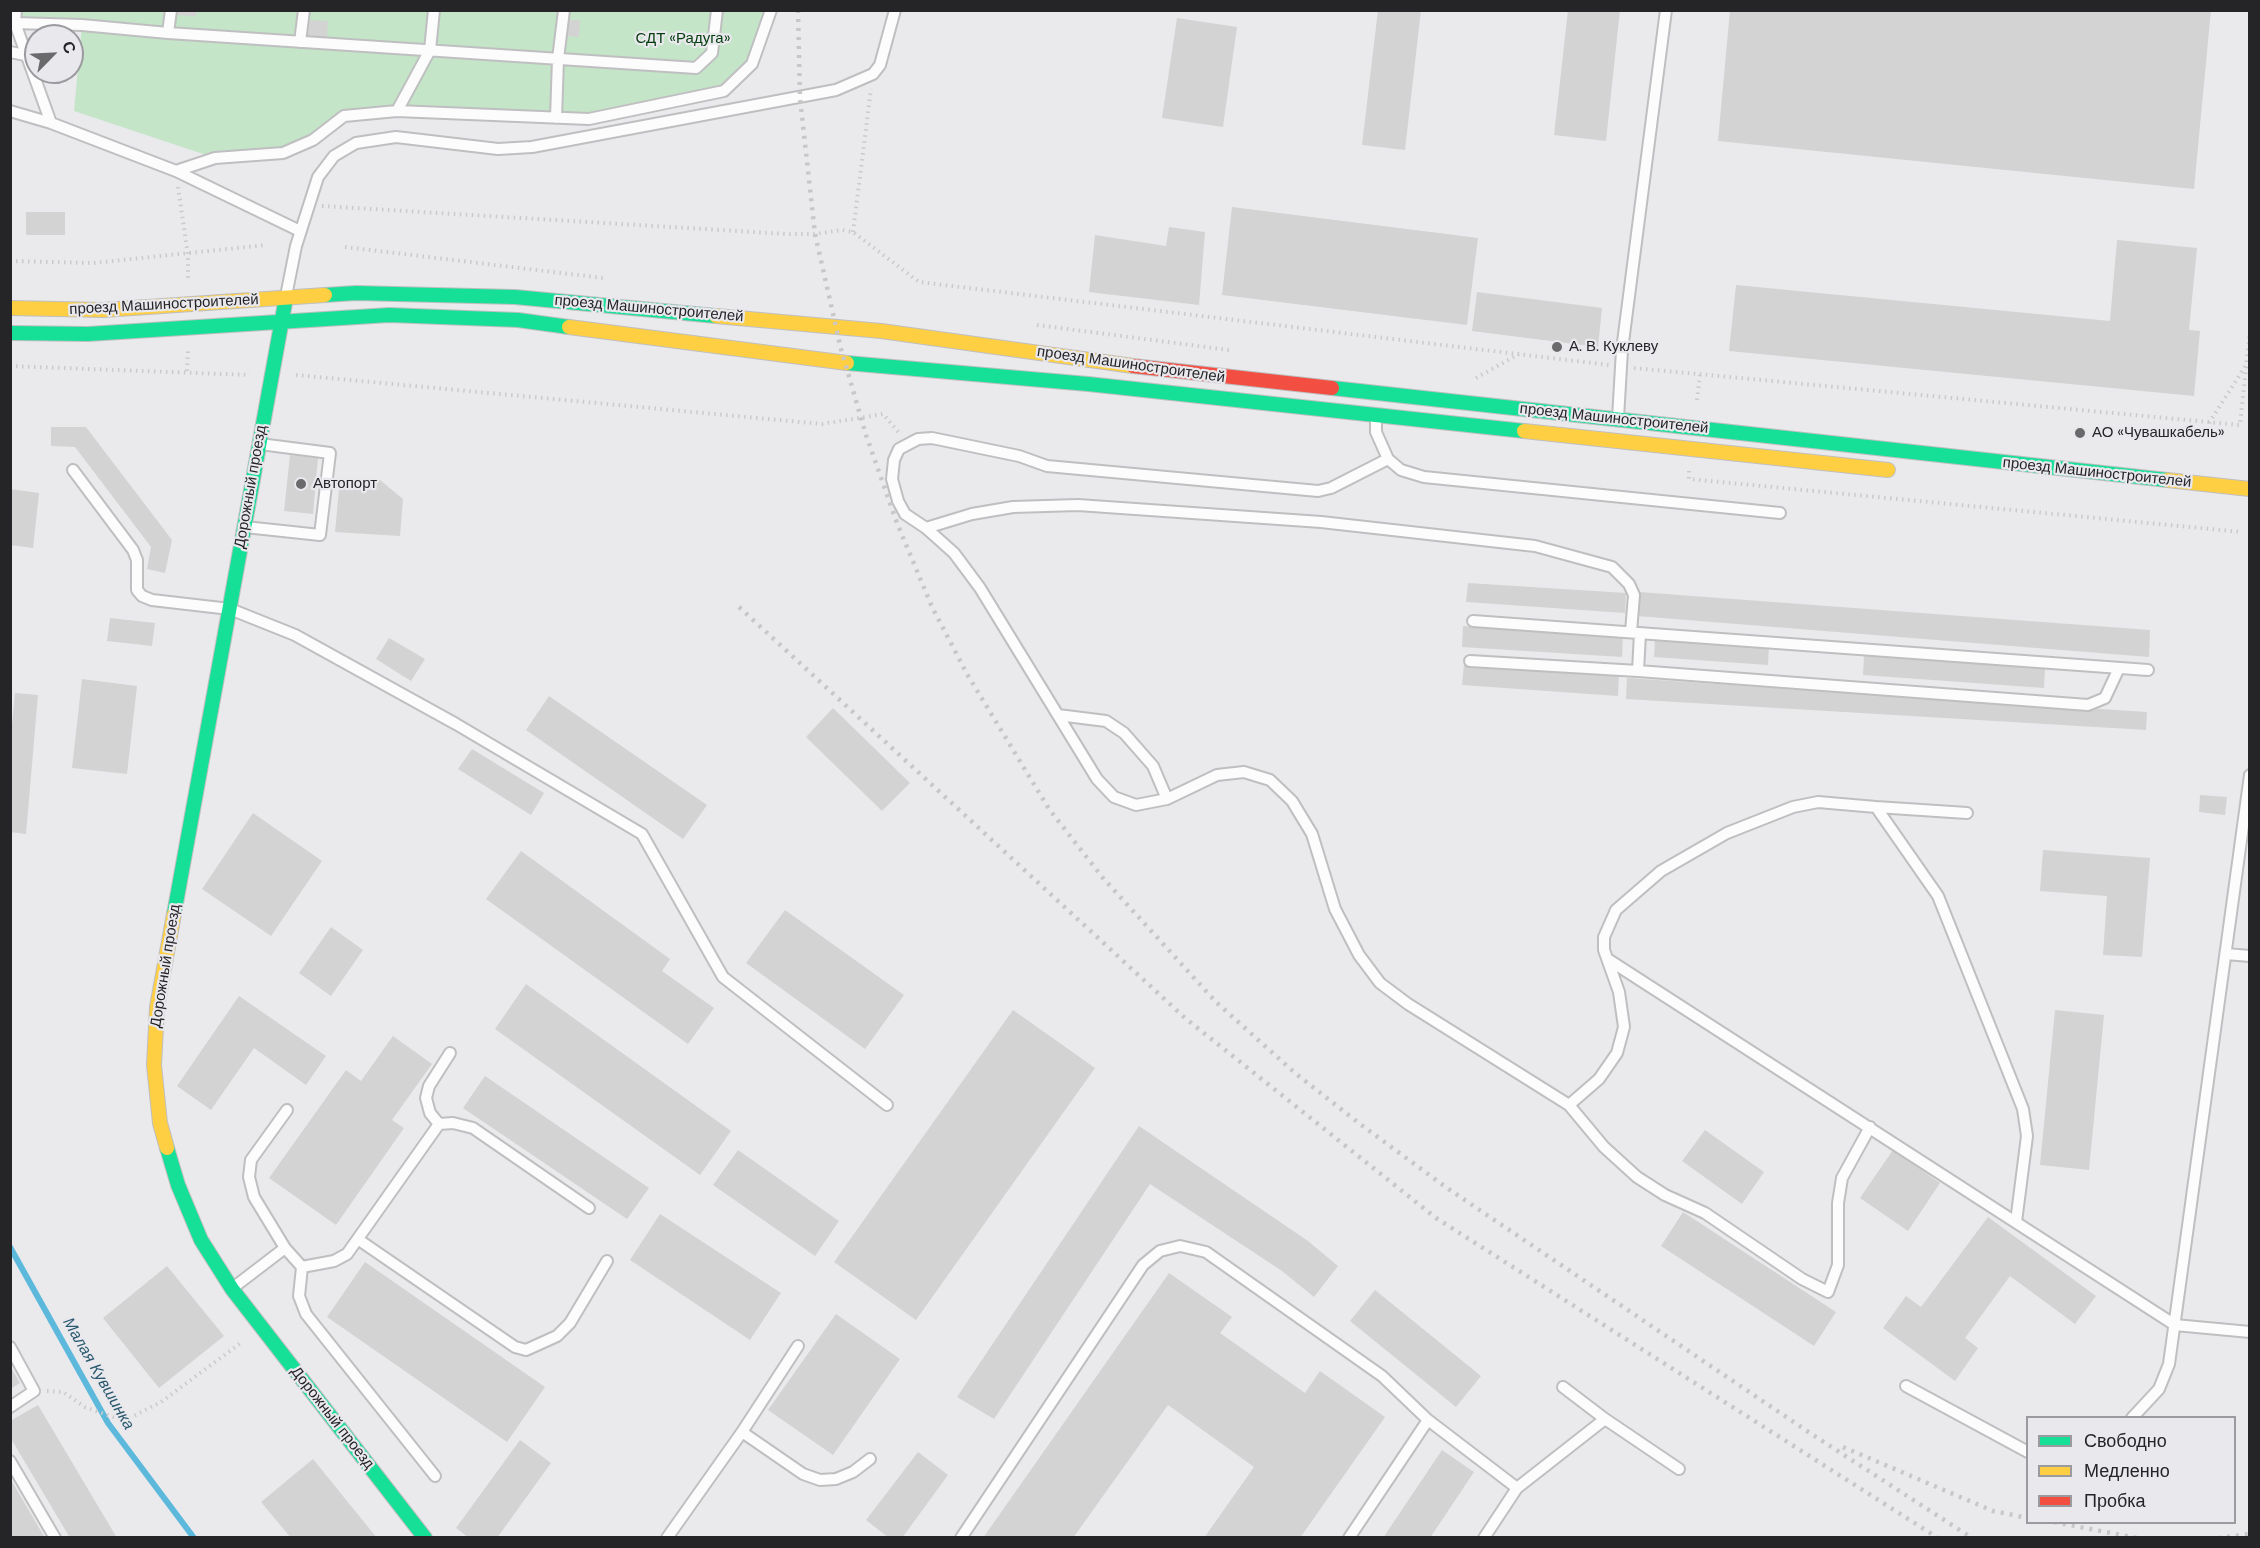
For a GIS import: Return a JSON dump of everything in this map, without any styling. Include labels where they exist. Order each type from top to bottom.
[{"type":"main road","name":"проезд Машиностроителей","points":[[10,308],[56,311],[103,310],[286,297],[431,293],[694,312],[881,331],[1178,372],[2250,489]]},
{"type":"main road","name":"Дорожный проезд","points":[[286,297],[157,1007],[154,1065],[160,1123],[178,1185],[201,1240],[232,1289],[354,1454],[425,1538]]},
{"type":"main road","name":"проезд Машиностроителей","points":[[10,333],[88,334],[389,315],[518,320],[821,361],[925,372],[1088,384],[1907,472]]},
{"type":"main road","points":[[1376,416],[1379,394]]},
{"type":"main road","points":[[1617,441],[1618,419]]},
{"type":"lane","points":[[16,10],[15,24],[24,52]]},
{"type":"lane","points":[[168,33],[171,10]]},
{"type":"lane","points":[[300,42],[304,10]]},
{"type":"lane","points":[[397,111],[430,50],[434,10]]},
{"type":"lane","points":[[556,118],[558,59],[564,10]]},
{"type":"lane","points":[[15,24],[82,24],[168,33],[696,68],[712,53],[717,10]]},
{"type":"lane","points":[[176,171],[215,158],[283,153],[313,140],[344,116],[397,111],[589,119],[724,91],[752,64],[771,10]]},
{"type":"lane","points":[[286,297],[300,231],[318,177],[334,156],[356,143],[374,138],[396,137],[498,149],[532,147],[836,90],[873,74],[880,65],[895,10]]},
{"type":"lane","points":[[1618,419],[1621,366],[1666,10]]},
{"type":"lane","points":[[36,84],[51,123]]},
{"type":"lane","points":[[10,111],[51,123],[176,171],[300,231]]},
{"type":"lane","points":[[1376,416],[1376,432],[1388,459],[1401,470],[1424,477],[1780,513]]},
{"type":"lane","points":[[1388,459],[1331,488],[1318,491],[1047,466],[1019,456],[932,438],[907,443],[899,449],[894,460],[892,479],[898,501],[905,514],[926,528],[954,553],[980,588],[1097,779],[1114,797],[1136,805],[1167,799],[1217,776],[1244,772],[1270,780],[1292,801],[1312,834],[1335,909],[1359,955],[1380,983],[1408,1004],[1569,1105],[1604,1147],[1637,1177],[1665,1195],[1705,1214],[1802,1279],[1828,1292],[1838,1265],[1838,1203],[1842,1178],[1870,1127]]},
{"type":"lane","points":[[245,527],[320,535],[330,453],[259,444]]},
{"type":"lane","points":[[73,470],[133,550],[137,560],[136,580],[142,596],[153,600],[230,609],[295,635],[456,724],[642,834],[723,977],[887,1105]]},
{"type":"lane","points":[[926,528],[972,514],[1003,509],[1078,505],[1320,522],[1535,546],[1612,567],[1629,584],[1634,595],[1638,671]]},
{"type":"lane","points":[[1473,621],[2148,670]]},
{"type":"lane","points":[[1470,661],[1638,671],[2088,705],[2105,698],[2119,668]]},
{"type":"lane","points":[[1058,715],[1107,721],[1124,733],[1153,766],[1167,799]]},
{"type":"lane","points":[[2134,1416],[2159,1389],[2169,1364],[2250,775]]},
{"type":"lane","points":[[1569,1105],[1599,1079],[1617,1053],[1624,1026],[1619,992],[1604,950],[1604,937],[1616,910],[1661,871],[1727,833],[1793,807],[1818,802],[1967,813]]},
{"type":"lane","points":[[1876,807],[1938,896],[2023,1109],[2027,1136],[2016,1222]]},
{"type":"lane","points":[[2226,954],[2250,956]]},
{"type":"lane","points":[[1609,960],[2175,1325],[2250,1332]]},
{"type":"lane","points":[[439,1124],[430,1113],[426,1098],[429,1086],[450,1053]]},
{"type":"lane","points":[[286,1110],[251,1160],[249,1177],[254,1197],[285,1248],[302,1267],[299,1296],[306,1314],[435,1476]]},
{"type":"lane","points":[[439,1124],[453,1123],[473,1128],[589,1208]]},
{"type":"lane","points":[[302,1267],[334,1261],[347,1254],[439,1124]]},
{"type":"lane","points":[[359,1240],[515,1347],[526,1350],[557,1336],[570,1323],[607,1261]]},
{"type":"lane","points":[[961,1538],[1143,1265],[1160,1251],[1180,1246],[1206,1252],[1382,1376],[1428,1420],[1517,1488]]},
{"type":"lane","points":[[232,1289],[285,1248]]},
{"type":"lane","points":[[10,1347],[34,1391],[10,1407]]},
{"type":"lane","points":[[667,1538],[742,1432],[798,1347]]},
{"type":"lane","points":[[1906,1386],[2026,1451]]},
{"type":"lane","points":[[1563,1387],[1605,1419],[1679,1469]]},
{"type":"lane","points":[[1484,1538],[1517,1488],[1605,1419]]},
{"type":"lane","points":[[1349,1538],[1428,1420]]},
{"type":"lane","points":[[742,1432],[803,1474],[820,1479],[836,1479],[853,1472],[870,1459]]},
{"type":"lane","points":[[10,1461],[55,1538]]},
{"type":"path","points":[[853,232],[873,74]]},
{"type":"path","points":[[176,171],[188,255],[188,285]]},
{"type":"path","points":[[307,205],[787,234],[853,232],[919,282],[1700,375],[2240,425],[2250,330]]},
{"type":"path","points":[[10,261],[93,263],[188,255],[266,245]]},
{"type":"path","points":[[188,339],[188,370]]},
{"type":"path","points":[[2209,423],[2246,365]]},
{"type":"path","points":[[10,366],[188,370],[244,375]]},
{"type":"path","points":[[288,374],[822,424],[883,414],[907,443]]},
{"type":"path","points":[[1697,400],[1700,375]]},
{"type":"path","points":[[1690,469],[1689,479],[2242,532]]},
{"type":"path","points":[[34,1391],[63,1392],[85,1407],[124,1420],[161,1402],[228,1354],[260,1326]]},
{"type":"green space","name":"СДТ «Радуга»","points":[[10,11],[771,11],[752,64],[724,91],[589,119],[397,111],[344,116],[283,153],[215,158],[74,111],[77,84],[84,84],[84,24],[11,23]]},
{"type":"building","points":[[175,10],[196,10],[196,16],[175,15]]},
{"type":"building","points":[[1378,10],[1421,10],[1405,150],[1362,145]]},
{"type":"building","points":[[1568,10],[1620,10],[1606,141],[1554,135]]},
{"type":"building","points":[[1730,10],[2211,10],[2194,189],[1718,141]]},
{"type":"building","points":[[1177,18],[1237,27],[1223,127],[1162,118]]},
{"type":"building","points":[[308,20],[328,21],[327,41],[307,40]]},
{"type":"building","points":[[567,20],[580,20],[579,37],[566,36]]},
{"type":"building","points":[[1232,207],[1478,238],[1467,325],[1222,295]]},
{"type":"building","points":[[26,212],[65,212],[65,235],[26,235]]},
{"type":"building","points":[[1169,227],[1205,232],[1199,305],[1089,292],[1095,235],[1166,246]]},
{"type":"building","points":[[2117,240],[2197,248],[2189,330],[2200,331],[2194,396],[1729,351],[1736,285],[2110,321]]},
{"type":"building","points":[[1477,292],[1602,308],[1598,347],[1472,331]]},
{"type":"building","points":[[51,427],[86,427],[172,540],[165,573],[147,569],[151,547],[75,447],[51,446]]},
{"type":"building","points":[[290,455],[318,458],[313,514],[284,511]]},
{"type":"building","points":[[340,479],[380,480],[403,499],[400,536],[335,532]]},
{"type":"building","points":[[10,489],[39,493],[33,548],[10,545]]},
{"type":"building","points":[[1468,583],[1626,593],[1625,613],[1466,602]]},
{"type":"building","points":[[1639,592],[2150,630],[2149,657],[1637,616]]},
{"type":"building","points":[[110,618],[155,623],[152,646],[107,641]]},
{"type":"building","points":[[1463,626],[1623,636],[1622,657],[1462,647]]},
{"type":"building","points":[[389,638],[425,659],[411,681],[376,659]]},
{"type":"building","points":[[1655,638],[1769,646],[1768,665],[1654,657]]},
{"type":"building","points":[[1864,656],[2045,668],[2044,688],[1863,675]]},
{"type":"building","points":[[1464,664],[1619,675],[1618,696],[1462,685]]},
{"type":"building","points":[[1627,678],[2147,712],[2146,730],[1626,699]]},
{"type":"building","points":[[82,679],[137,686],[127,774],[72,768]]},
{"type":"building","points":[[15,693],[38,695],[26,834],[10,832],[10,746]]},
{"type":"building","points":[[549,696],[707,805],[683,839],[526,730]]},
{"type":"building","points":[[833,708],[910,783],[882,811],[806,737]]},
{"type":"building","points":[[472,749],[544,793],[531,815],[458,769]]},
{"type":"building","points":[[2200,795],[2227,797],[2225,815],[2199,812]]},
{"type":"building","points":[[253,813],[322,861],[271,936],[202,889]]},
{"type":"building","points":[[2043,850],[2150,858],[2142,957],[2103,955],[2107,896],[2040,891]]},
{"type":"building","points":[[521,851],[670,959],[662,971],[714,1008],[688,1044],[486,899]]},
{"type":"building","points":[[785,910],[904,995],[865,1049],[746,963]]},
{"type":"building","points":[[331,927],[363,950],[331,996],[299,973]]},
{"type":"building","points":[[526,984],[731,1131],[700,1175],[495,1029]]},
{"type":"building","points":[[239,996],[326,1056],[306,1085],[254,1048],[211,1110],[177,1086]]},
{"type":"building","points":[[1013,1010],[1095,1068],[916,1320],[834,1262]]},
{"type":"building","points":[[2055,1010],[2104,1015],[2089,1170],[2040,1165]]},
{"type":"building","points":[[393,1036],[432,1064],[392,1120],[404,1128],[336,1225],[269,1178],[346,1070],[361,1081]]},
{"type":"building","points":[[485,1076],[649,1188],[627,1219],[463,1108]]},
{"type":"building","points":[[1139,1126],[1308,1241],[1338,1266],[1314,1297],[1282,1271],[1150,1184],[994,1419],[957,1397]]},
{"type":"building","points":[[1705,1130],[1764,1172],[1742,1204],[1682,1161]]},
{"type":"building","points":[[738,1150],[839,1221],[815,1256],[713,1185]]},
{"type":"building","points":[[1893,1150],[1940,1183],[1908,1231],[1860,1198]]},
{"type":"building","points":[[1683,1212],[1836,1312],[1814,1346],[1661,1246]]},
{"type":"building","points":[[660,1214],[781,1293],[750,1340],[630,1260]]},
{"type":"building","points":[[1988,1217],[2096,1296],[2075,1324],[2010,1276],[1965,1338],[1978,1348],[1955,1381],[1883,1328],[1906,1296],[1921,1307]]},
{"type":"building","points":[[365,1262],[545,1387],[507,1442],[327,1317]]},
{"type":"building","points":[[167,1266],[224,1336],[159,1388],[103,1318]]},
{"type":"building","points":[[1169,1273],[1232,1317],[1220,1333],[1305,1393],[1320,1371],[1385,1417],[1300,1538],[1204,1538],[1254,1467],[1168,1405],[1073,1538],[983,1538]]},
{"type":"building","points":[[1375,1290],[1481,1376],[1456,1407],[1350,1321]]},
{"type":"building","points":[[836,1314],[900,1359],[833,1455],[768,1410]]},
{"type":"building","points":[[10,1366],[20,1383],[10,1389]]},
{"type":"building","points":[[38,1405],[117,1538],[70,1538],[10,1437],[10,1421]]},
{"type":"building","points":[[520,1440],[551,1463],[497,1538],[469,1538],[456,1528]]},
{"type":"building","points":[[1442,1450],[1474,1472],[1430,1538],[1383,1538]]},
{"type":"building","points":[[918,1452],[948,1475],[902,1538],[889,1538],[866,1520]]},
{"type":"building","points":[[313,1459],[377,1538],[291,1538],[261,1502]]},
{"type":"building","points":[[10,1478],[45,1538],[10,1538]]},
{"type":"waterway","name":"Малая Кувшинка","points":[[10,1247],[108,1423],[194,1538]]},
{"type":"railway","points":[[798,10],[800,98],[815,234],[841,349],[866,435],[897,523],[932,607],[967,674],[1049,809],[1103,878],[1216,1002],[1295,1073],[1447,1188],[1810,1433],[1972,1538]]},
{"type":"railway","points":[[739,607],[1185,1018],[1436,1218],[1938,1538]]},
{"type":"railway","points":[[1843,1447],[1993,1511],[2026,1518]]},
{"type":"railway","points":[[2064,1524],[2137,1538]]},
{"type":"railway","points":[[2218,1538],[2250,1534]]},
{"type":"traffic: fast","points":[[325,295],[356,293],[515,297],[716,316]]},
{"type":"traffic: fast","points":[[174,914],[285,303]]},
{"type":"traffic: fast","points":[[10,333],[88,334],[389,315],[518,320],[569,327]]},
{"type":"traffic: fast","points":[[847,363],[1088,384],[1524,431]]},
{"type":"traffic: fast","points":[[1332,388],[2167,480]]},
{"type":"traffic: fast","points":[[167,1148],[178,1185],[201,1240],[232,1289],[425,1538]]},
{"type":"traffic: slow","points":[[10,308],[103,310],[325,295]]},
{"type":"traffic: slow","points":[[716,316],[881,331],[1133,366]]},
{"type":"traffic: slow","points":[[569,327],[847,363]]},
{"type":"traffic: slow","points":[[1524,431],[1888,470]]},
{"type":"traffic: slow","points":[[2167,480],[2250,489]]},
{"type":"traffic: slow","points":[[167,1148],[160,1123],[154,1065],[157,1007],[174,914]]},
{"type":"traffic: jam","points":[[1133,366],[1332,388]]},
{"type":"place","name":"А. В. Куклеву","points":[[1557,347]]},
{"type":"place","name":"АО «Чувашкабель»","points":[[2080,433]]},
{"type":"place","name":"Автопорт","points":[[301,484]]}]
